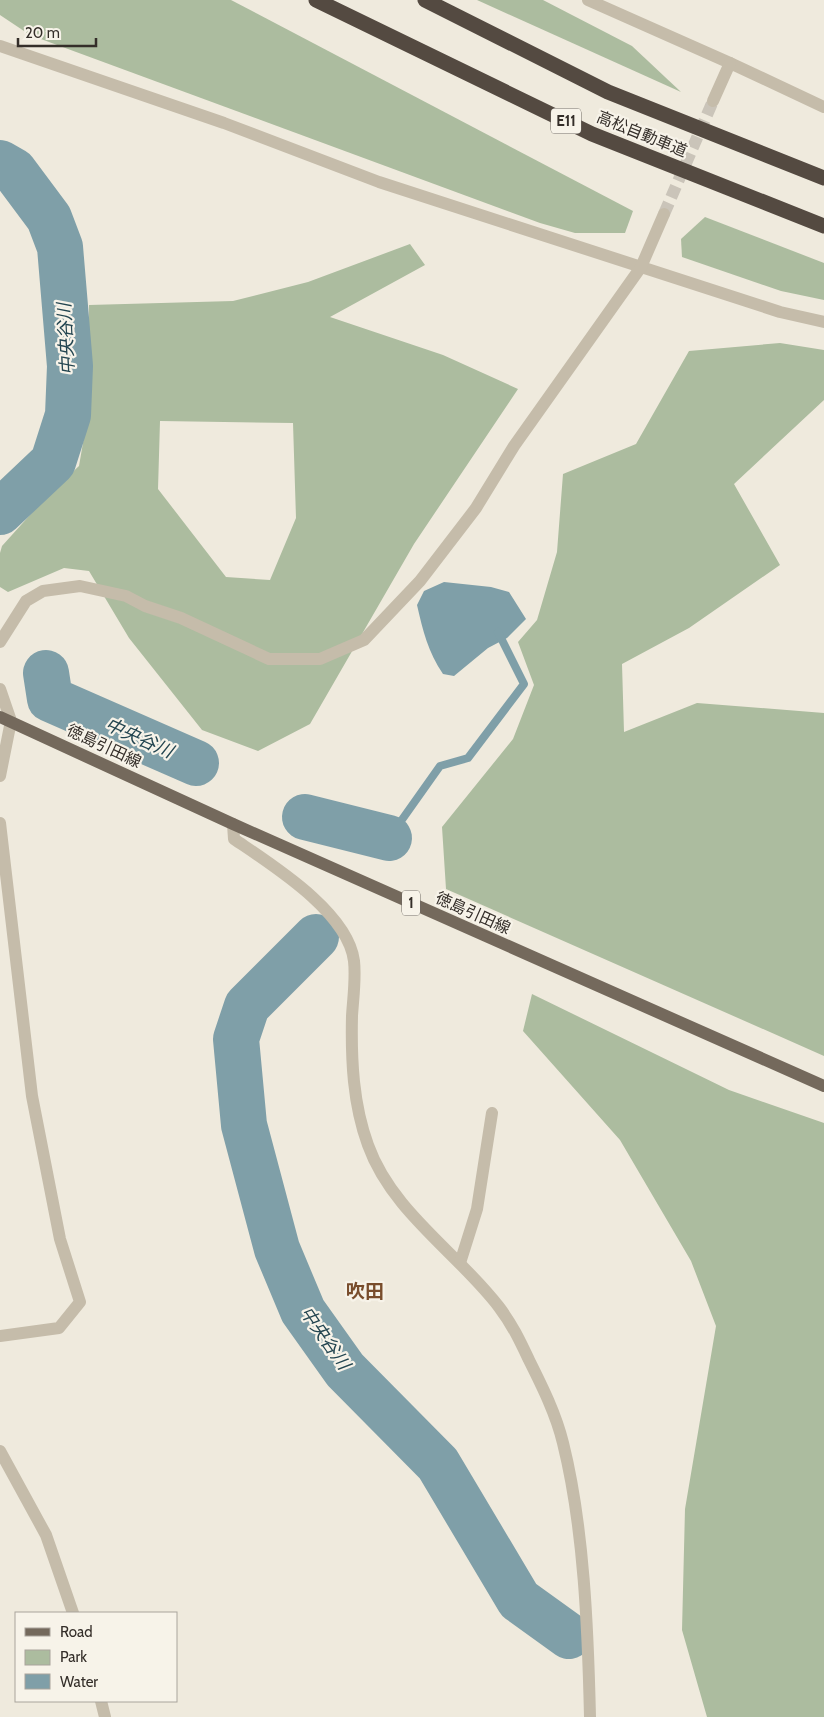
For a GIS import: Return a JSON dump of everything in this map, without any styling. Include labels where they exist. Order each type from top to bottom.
[{"type":"highway","name":"高松自動車道","points":[[316,0],[592,134],[824,226]]},
{"type":"highway","name":"高松自動車道","points":[[425,0],[608,92],[824,178]]},
{"type":"main road","name":"徳島引田線","points":[[5,719],[233,824],[824,1086]]},
{"type":"street","points":[[588,0],[824,107]]},
{"type":"street","points":[[0,46],[224,124],[379,182],[780,312],[824,322]]},
{"type":"street","points":[[713,102],[730,63]]},
{"type":"street","points":[[0,642],[26,601],[43,591],[80,586],[126,596],[145,606],[181,618],[269,659],[320,659],[364,640],[420,581],[476,508],[514,446],[641,268],[664,214]]},
{"type":"street","points":[[0,689],[5,719],[0,776]]},
{"type":"street","points":[[0,823],[32,1096],[60,1239],[80,1302],[59,1328],[0,1336]]},
{"type":"street","points":[[233,824],[234,839],[309,893],[342,930],[354,960],[351,1055],[357,1106],[368,1146],[394,1191],[418,1221],[486,1289],[510,1322],[543,1389],[563,1442],[577,1520],[589,1662],[590,1717]]},
{"type":"street","points":[[460,1263],[477,1209],[492,1113]]},
{"type":"street","points":[[0,1451],[46,1535],[72,1612]]},
{"type":"street","points":[[101,1702],[105,1717]]},
{"type":"green space","points":[[0,0],[231,0],[633,211],[625,233],[575,233],[540,223],[30,35],[0,15]]},
{"type":"green space","points":[[477,0],[543,0],[632,46],[681,92]]},
{"type":"green space","points":[[705,217],[824,263],[824,300],[781,291],[682,257],[681,239]]},
{"type":"green space","points":[[410,244],[425,265],[330,317],[443,355],[518,389],[414,544],[310,724],[258,751],[202,730],[129,638],[89,571],[64,568],[8,592],[0,587],[0,553],[2,546],[48,495],[79,466],[89,408],[89,305],[233,301],[308,282]],"holes":[[[160,421],[293,423],[296,518],[270,580],[226,577],[158,489]]]},
{"type":"green space","points":[[780,343],[824,350],[824,400],[734,484],[780,565],[689,628],[622,664],[624,732],[697,703],[824,713],[824,1056],[446,889],[442,827],[513,739],[534,685],[518,642],[537,620],[557,552],[563,474],[636,444],[689,351]]},
{"type":"green space","points":[[532,994],[729,1090],[824,1123],[824,1717],[707,1717],[682,1630],[685,1509],[716,1326],[691,1261],[620,1140],[523,1031]]},
{"type":"water","points":[[444,582],[491,587],[509,592],[526,619],[507,638],[488,648],[454,676],[443,674],[433,658],[417,605],[424,591]]},
{"type":"waterway","name":"中央谷川","points":[[0,163],[14,171],[49,218],[60,247],[70,366],[68,415],[53,462],[0,512]]},
{"type":"waterway","points":[[389,838],[440,766],[468,758],[524,684],[498,632]]},
{"type":"waterway","name":"中央谷川","points":[[46,673],[50,699],[196,763]]},
{"type":"waterway","name":"中央谷川","points":[[305,817],[389,838]]},
{"type":"waterway","name":"中央谷川","points":[[316,937],[247,1006],[236,1039],[244,1125],[277,1249],[303,1311],[345,1370],[438,1464],[519,1600],[569,1636]]},
{"type":"tunnel","points":[[664,214],[713,101]]},
{"type":"district","name":"吹田","points":[[365,1291]]}]
